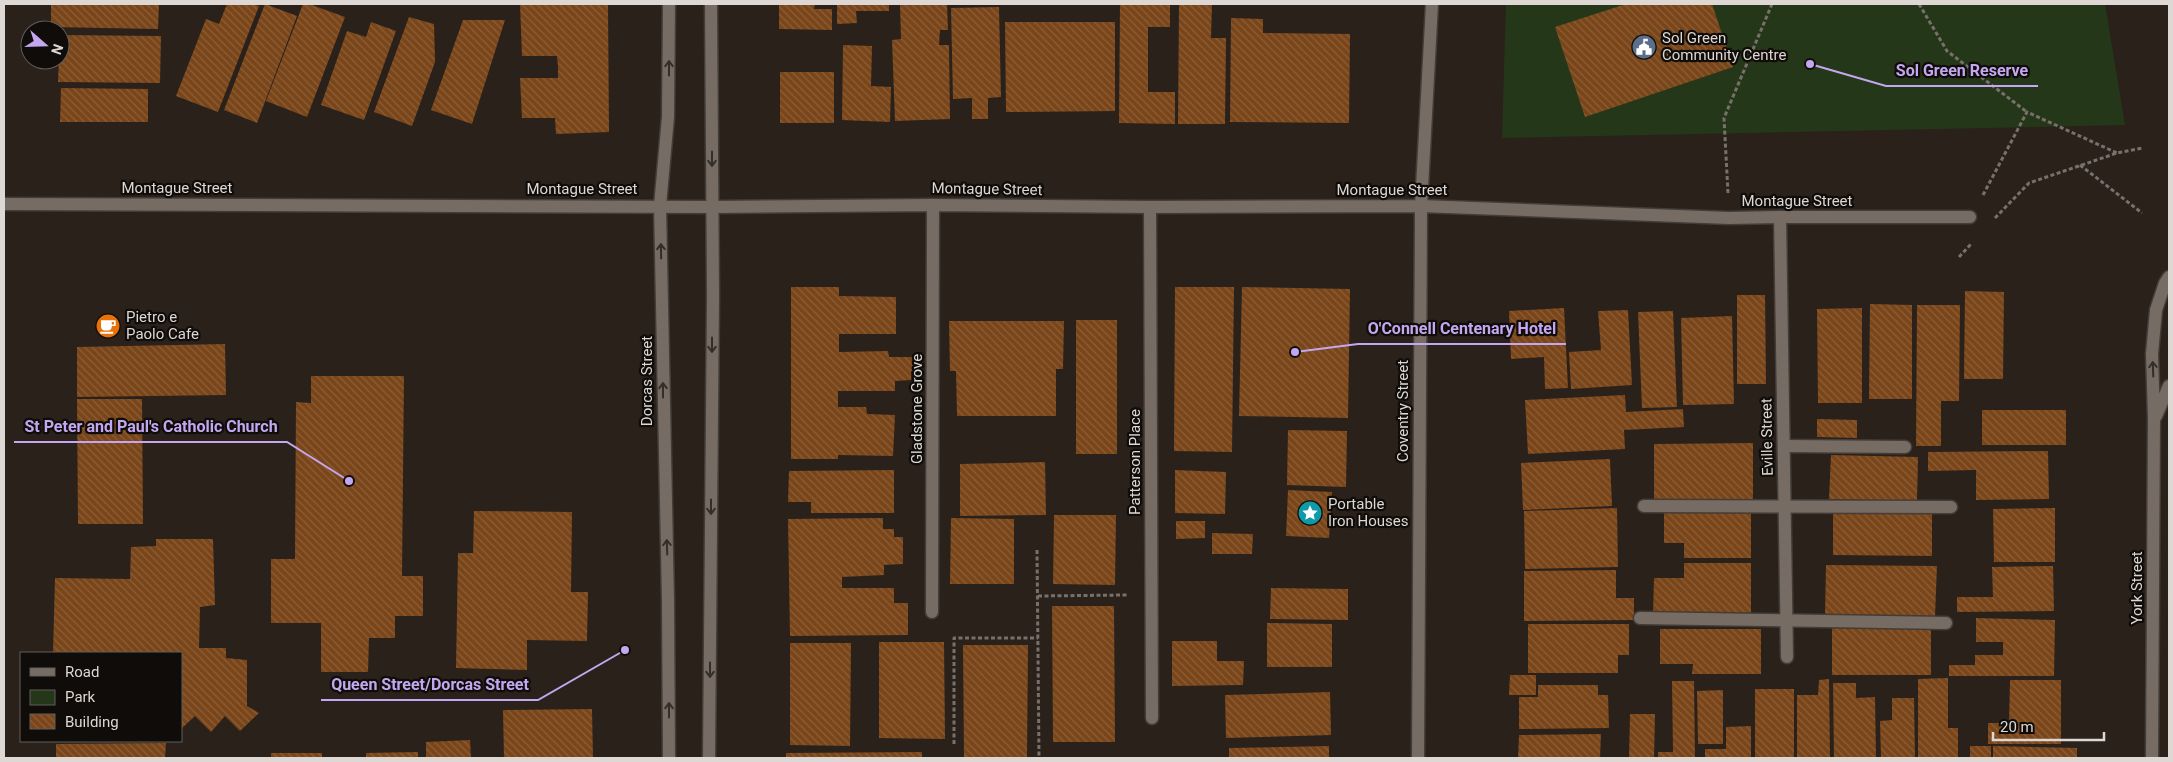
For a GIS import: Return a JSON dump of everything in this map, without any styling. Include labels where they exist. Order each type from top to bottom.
[{"type":"street","name":"Dorcas Street","points":[[669,4],[668,117],[660,206],[668,600],[669,758]]},
{"type":"street","points":[[709,758],[712,4]]},
{"type":"street","name":"Coventry Street","points":[[1418,758],[1421,206],[1432,4]]},
{"type":"street","name":"Montague Street","points":[[4,204],[712,207],[934,205],[1150,207],[1421,206],[1729,218],[1970,218]]},
{"type":"street","name":"Gladstone Grove","points":[[932,612],[934,205]]},
{"type":"street","name":"Patterson Place","points":[[1150,207],[1152,718]]},
{"type":"street","name":"Eville Street","points":[[1780,217],[1787,657]]},
{"type":"street","name":"York Street","points":[[2152,758],[2154,418],[2152,354],[2156,310],[2165,282],[2169,277]]},
{"type":"street","name":"York Street","points":[[2154,418],[2169,386]]},
{"type":"street","points":[[1784,446],[1905,447]]},
{"type":"street","points":[[1644,506],[1951,507]]},
{"type":"street","points":[[1640,618],[1946,622]]},
{"type":"path","points":[[1729,218],[1724,118],[1772,4]]},
{"type":"path","points":[[1919,4],[1947,51],[2027,112],[2117,153]]},
{"type":"path","points":[[1970,218],[2027,112]]},
{"type":"path","points":[[1991,223],[2029,183],[2117,153],[2143,148]]},
{"type":"path","points":[[2079,165],[2142,213]]},
{"type":"path","points":[[1959,257],[1978,236]]},
{"type":"path","points":[[1037,550],[1039,758]]},
{"type":"path","points":[[1038,596],[1151,595]]},
{"type":"path","points":[[954,744],[954,638],[1038,638]]},
{"type":"green space","points":[[1506,4],[2105,4],[2125,125],[1502,138]]},
{"type":"building","points":[[51,4],[159,4],[158,29],[70,27],[70,20],[51,20]]},
{"type":"building","points":[[227,4],[252,4],[259,6],[218,112],[176,96],[206,19],[219,24]]},
{"type":"building","points":[[265,4],[297,16],[257,123],[224,110]]},
{"type":"building","points":[[303,4],[309,4],[345,17],[307,117],[266,101]]},
{"type":"building","points":[[520,4],[608,4],[609,132],[556,134],[555,118],[522,118],[520,78],[558,78],[558,67],[557,56],[522,56]]},
{"type":"building","points":[[779,4],[815,4],[814,9],[832,9],[832,30],[779,29]]},
{"type":"building","points":[[837,4],[889,4],[889,11],[856,11],[857,23],[837,24]]},
{"type":"building","points":[[900,4],[947,4],[948,30],[940,30],[939,45],[949,45],[950,119],[895,121],[892,40],[901,39]]},
{"type":"building","points":[[1120,4],[1170,4],[1170,27],[1148,27],[1148,92],[1175,92],[1175,124],[1119,123]]},
{"type":"building","points":[[1179,4],[1212,4],[1211,38],[1226,38],[1225,124],[1178,124]]},
{"type":"building","name":"Sol Green Community Centre","points":[[1626,4],[1712,4],[1733,67],[1585,117],[1555,27]]},
{"type":"building","points":[[999,7],[1001,97],[988,98],[988,119],[972,119],[972,98],[953,99],[951,8]]},
{"type":"building","points":[[409,17],[434,24],[435,62],[412,126],[374,112]]},
{"type":"building","points":[[1231,18],[1263,19],[1263,33],[1350,34],[1349,123],[1230,122]]},
{"type":"building","points":[[463,20],[505,20],[472,124],[431,110]]},
{"type":"building","points":[[371,22],[396,31],[364,120],[321,105],[347,31],[366,37]]},
{"type":"building","points":[[1005,22],[1115,22],[1115,111],[1006,112]]},
{"type":"building","points":[[70,35],[161,36],[160,83],[58,82],[59,70],[70,70]]},
{"type":"building","points":[[843,45],[872,46],[871,86],[891,87],[890,122],[842,120]]},
{"type":"building","points":[[780,72],[834,72],[834,123],[780,123]]},
{"type":"building","points":[[61,88],[148,89],[148,122],[60,122]]},
{"type":"building","points":[[791,287],[839,287],[839,296],[896,297],[896,334],[839,334],[839,352],[888,351],[889,357],[916,357],[916,371],[911,371],[911,380],[895,381],[895,391],[838,391],[838,407],[866,407],[867,414],[895,415],[893,456],[838,455],[838,459],[791,459]]},
{"type":"building","points":[[1175,287],[1234,287],[1232,452],[1174,451]]},
{"type":"building","points":[[1242,287],[1350,289],[1348,418],[1239,416]]},
{"type":"building","points":[[1965,291],[2004,292],[2003,379],[1964,379]]},
{"type":"building","points":[[1737,295],[1765,295],[1766,384],[1737,384]]},
{"type":"building","points":[[1870,304],[1912,305],[1912,399],[1869,399]]},
{"type":"building","points":[[1917,305],[1960,305],[1959,401],[1941,401],[1941,446],[1916,446]]},
{"type":"building","points":[[1564,308],[1568,388],[1545,389],[1544,357],[1511,359],[1509,311]]},
{"type":"building","points":[[1862,308],[1862,403],[1818,403],[1817,309]]},
{"type":"building","points":[[1628,310],[1632,385],[1571,389],[1569,352],[1601,350],[1598,311]]},
{"type":"building","points":[[1673,311],[1677,407],[1642,408],[1638,312]]},
{"type":"building","points":[[1732,316],[1734,404],[1683,405],[1681,318]]},
{"type":"building","points":[[1076,320],[1117,320],[1117,454],[1076,454]]},
{"type":"building","points":[[949,321],[1064,321],[1063,369],[1056,369],[1056,416],[957,416],[956,371],[950,371]]},
{"type":"building","points":[[225,344],[226,395],[77,397],[77,347]]},
{"type":"building","points":[[311,376],[404,376],[402,576],[423,576],[423,616],[395,616],[395,638],[369,638],[368,672],[321,672],[321,623],[271,623],[271,559],[295,559],[296,402],[311,403]]},
{"type":"building","points":[[1625,395],[1626,412],[1683,409],[1684,427],[1624,430],[1625,449],[1528,454],[1525,400]]},
{"type":"building","points":[[77,399],[142,399],[143,524],[78,524]]},
{"type":"building","points":[[1982,410],[2066,410],[2066,445],[1982,445]]},
{"type":"building","points":[[1817,419],[1857,420],[1857,438],[1817,437]]},
{"type":"building","points":[[1288,430],[1347,431],[1346,487],[1287,485]]},
{"type":"building","points":[[1753,443],[1753,499],[1654,500],[1654,444]]},
{"type":"building","points":[[2048,451],[2049,499],[1976,500],[1976,470],[1928,471],[1928,452]]},
{"type":"building","points":[[1831,455],[1918,457],[1917,501],[1829,499]]},
{"type":"building","points":[[1610,459],[1612,506],[1523,510],[1521,463]]},
{"type":"building","points":[[1045,462],[1046,515],[960,516],[960,464]]},
{"type":"building","points":[[894,470],[894,513],[811,513],[811,502],[788,502],[789,471]]},
{"type":"building","points":[[1175,470],[1226,472],[1225,514],[1175,513]]},
{"type":"building","points":[[1288,490],[1332,492],[1329,538],[1286,536]]},
{"type":"building","points":[[1617,508],[1618,567],[1525,569],[1524,511]]},
{"type":"building","points":[[2055,508],[2055,562],[1994,562],[1993,509]]},
{"type":"building","points":[[474,511],[572,512],[571,592],[588,592],[587,641],[527,640],[527,670],[456,668],[458,553],[473,553]]},
{"type":"building","points":[[1751,512],[1751,558],[1684,558],[1684,543],[1664,543],[1664,513]]},
{"type":"building","points":[[1833,512],[1932,513],[1932,556],[1833,555]]},
{"type":"building","points":[[1054,515],[1116,515],[1115,585],[1053,584]]},
{"type":"building","points":[[883,518],[883,529],[894,529],[894,537],[903,537],[903,564],[884,565],[884,575],[842,577],[842,588],[894,588],[894,603],[908,603],[908,635],[790,636],[788,519]]},
{"type":"building","points":[[951,518],[1014,519],[1014,584],[950,584]]},
{"type":"building","points":[[1176,521],[1205,521],[1205,538],[1176,539]]},
{"type":"building","points":[[1212,533],[1253,534],[1252,554],[1212,554]]},
{"type":"building","points":[[156,539],[213,539],[215,605],[200,607],[199,648],[226,648],[226,658],[247,660],[247,706],[259,713],[240,731],[225,716],[211,732],[195,716],[182,728],[182,652],[53,652],[55,578],[130,579],[131,547],[156,546]]},
{"type":"building","points":[[1684,563],[1751,563],[1751,613],[1653,613],[1654,578],[1684,578]]},
{"type":"building","points":[[1826,565],[1937,566],[1935,616],[1825,615]]},
{"type":"building","points":[[2053,566],[2054,611],[1957,612],[1957,597],[1993,597],[1992,567]]},
{"type":"building","points":[[1616,570],[1616,598],[1634,598],[1634,620],[1524,621],[1524,571]]},
{"type":"building","points":[[1271,588],[1348,589],[1348,620],[1270,619]]},
{"type":"building","points":[[1052,606],[1114,606],[1115,742],[1053,742]]},
{"type":"building","points":[[1976,618],[2055,620],[2054,676],[1949,676],[1949,665],[1975,665],[1975,655],[2003,655],[2003,642],[1976,642]]},
{"type":"building","points":[[1267,623],[1332,624],[1332,667],[1267,667]]},
{"type":"building","points":[[1528,624],[1629,624],[1629,655],[1618,655],[1618,673],[1528,673]]},
{"type":"building","points":[[1832,628],[1931,628],[1931,675],[1832,675]]},
{"type":"building","points":[[1660,629],[1761,629],[1761,674],[1692,674],[1693,664],[1660,664]]},
{"type":"building","points":[[1172,641],[1217,641],[1217,661],[1244,661],[1243,685],[1172,686]]},
{"type":"building","points":[[879,642],[944,642],[945,739],[879,738]]},
{"type":"building","points":[[790,643],[851,643],[850,746],[790,745]]},
{"type":"building","points":[[963,645],[1028,645],[1027,758],[964,758]]},
{"type":"building","points":[[1510,675],[1536,675],[1536,695],[1509,695]]},
{"type":"building","points":[[1948,678],[1948,728],[1958,728],[1958,758],[1918,758],[1918,679]]},
{"type":"building","points":[[1829,679],[1830,758],[1797,758],[1797,695],[1818,695],[1819,680]]},
{"type":"building","points":[[2010,680],[2061,680],[2061,744],[1988,744],[1988,723],[2009,723]]},
{"type":"building","points":[[1672,681],[1694,681],[1695,758],[1658,758],[1658,752],[1673,752]]},
{"type":"building","points":[[1833,683],[1856,683],[1856,698],[1875,697],[1876,758],[1834,758]]},
{"type":"building","points":[[1538,685],[1598,685],[1598,695],[1608,695],[1609,728],[1519,729],[1519,697],[1538,697]]},
{"type":"building","points":[[1755,689],[1794,689],[1794,758],[1755,758]]},
{"type":"building","points":[[1723,690],[1723,744],[1698,744],[1697,691]]},
{"type":"building","points":[[1330,692],[1331,735],[1226,738],[1225,695]]},
{"type":"building","points":[[1892,698],[1914,698],[1915,758],[1881,758],[1880,721],[1892,720]]},
{"type":"building","points":[[592,709],[593,758],[504,758],[503,710]]},
{"type":"building","points":[[1630,714],[1655,714],[1654,758],[1629,758]]},
{"type":"building","points":[[1751,726],[1751,758],[1705,758],[1705,749],[1726,749],[1726,727]]},
{"type":"building","points":[[1601,734],[1600,758],[1518,758],[1519,735]]},
{"type":"building","points":[[470,740],[471,758],[426,758],[426,742]]},
{"type":"building","points":[[166,743],[165,758],[56,758],[56,744]]},
{"type":"building","points":[[1329,746],[1329,758],[1229,758],[1229,748]]},
{"type":"building","points":[[1970,746],[1991,746],[1991,758],[1970,758]]},
{"type":"building","points":[[1993,746],[2077,748],[2077,758],[1993,758]]},
{"type":"building","points":[[418,752],[418,758],[366,758],[366,753]]},
{"type":"building","points":[[922,752],[922,758],[786,758],[786,753]]},
{"type":"building","points":[[271,753],[322,753],[322,758],[271,758]]},
{"type":"place","name":"Sol Green Community Centre","points":[[1644,47]]},
{"type":"place","name":"Sol Green Reserve","points":[[1810,64]]},
{"type":"place","name":"Pietro e Paolo Cafe","points":[[108,326]]},
{"type":"place","name":"O'Connell Centenary Hotel","points":[[1295,352]]},
{"type":"place","name":"St Peter and Paul's Catholic Church","points":[[349,481]]},
{"type":"place","name":"Portable Iron Houses","points":[[1310,513]]},
{"type":"place","name":"Queen Street/Dorcas Street","points":[[625,650]]}]
